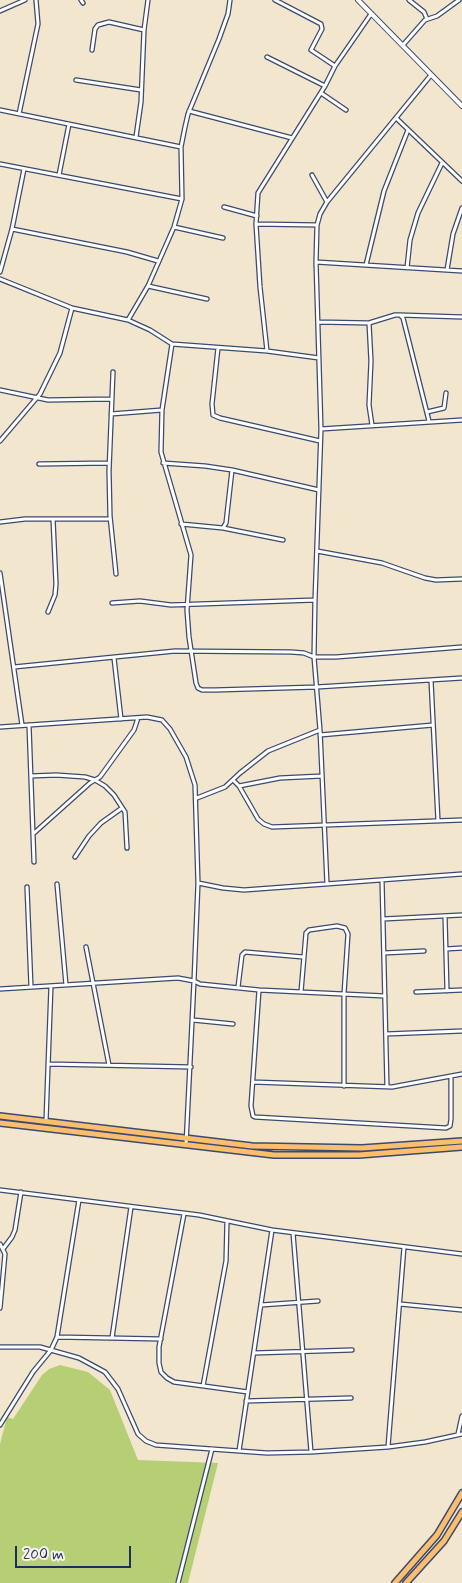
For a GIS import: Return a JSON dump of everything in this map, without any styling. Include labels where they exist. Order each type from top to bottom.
[{"type":"main road","points":[[0,1116],[252,1146],[362,1148],[462,1141]]},
{"type":"main road","points":[[0,1123],[274,1155],[359,1155],[462,1147]]},
{"type":"main road","points":[[395,1583],[437,1535],[462,1493]]},
{"type":"main road","points":[[406,1583],[444,1541],[462,1512]]},
{"type":"street","points":[[0,11],[25,0]]},
{"type":"street","points":[[20,114],[38,24],[36,0]]},
{"type":"street","points":[[136,137],[148,0]]},
{"type":"street","points":[[128,320],[148,286],[174,227],[182,199],[181,147],[190,111],[219,39],[228,14],[230,0]]},
{"type":"street","points":[[275,0],[321,24],[322,29],[311,50],[335,66]]},
{"type":"street","points":[[358,0],[462,106]]},
{"type":"street","points":[[409,0],[424,12],[427,18]]},
{"type":"street","points":[[403,45],[427,18],[437,16],[459,0]]},
{"type":"street","points":[[267,351],[256,224],[258,193],[321,93],[335,66],[371,14]]},
{"type":"street","points":[[92,50],[95,29],[98,25],[109,22],[144,30]]},
{"type":"street","points":[[267,57],[325,86]]},
{"type":"street","points":[[328,884],[314,657],[314,600],[321,429],[316,262],[317,225],[320,214],[327,202],[431,75]]},
{"type":"street","points":[[76,80],[141,90]]},
{"type":"street","points":[[321,93],[346,110]]},
{"type":"street","points":[[0,110],[181,147]]},
{"type":"street","points":[[190,111],[292,138]]},
{"type":"street","points":[[396,118],[462,181]]},
{"type":"street","points":[[59,175],[69,124]]},
{"type":"street","points":[[366,265],[384,191],[408,130]]},
{"type":"street","points":[[407,268],[410,240],[418,213],[442,163]]},
{"type":"street","points":[[0,164],[182,199]]},
{"type":"street","points":[[0,272],[12,229],[24,169]]},
{"type":"street","points":[[312,175],[327,202]]},
{"type":"street","points":[[224,207],[257,216]]},
{"type":"street","points":[[448,270],[453,234],[462,208]]},
{"type":"street","points":[[256,224],[317,225]]},
{"type":"street","points":[[174,227],[223,238]]},
{"type":"street","points":[[12,229],[127,252],[158,261]]},
{"type":"street","points":[[316,262],[462,271]]},
{"type":"street","points":[[0,279],[72,308],[128,320],[150,330],[172,344],[267,351],[319,358]]},
{"type":"street","points":[[148,286],[207,299]]},
{"type":"street","points":[[0,441],[38,397],[60,353],[72,308]]},
{"type":"street","points":[[318,322],[369,323],[395,315],[462,317]]},
{"type":"street","points":[[400,315],[405,326],[429,422]]},
{"type":"street","points":[[369,323],[371,361],[369,404],[372,425]]},
{"type":"street","points":[[172,344],[162,410],[161,452],[191,555],[187,610],[191,651],[198,688],[202,690],[317,687],[462,678]]},
{"type":"street","points":[[218,348],[212,404],[213,415],[320,441]]},
{"type":"street","points":[[113,372],[110,519],[116,574]]},
{"type":"street","points":[[0,390],[48,400],[111,398]]},
{"type":"street","points":[[427,412],[444,408],[446,393]]},
{"type":"street","points":[[111,414],[162,410]]},
{"type":"street","points":[[321,429],[462,420]]},
{"type":"street","points":[[163,463],[232,470],[319,490]]},
{"type":"street","points":[[38,464],[110,464]]},
{"type":"street","points":[[224,528],[232,470]]},
{"type":"street","points":[[0,522],[25,519],[110,519]]},
{"type":"street","points":[[48,612],[56,584],[53,519]]},
{"type":"street","points":[[181,524],[224,528],[283,540]]},
{"type":"street","points":[[317,551],[370,560],[425,578],[462,579]]},
{"type":"street","points":[[0,573],[22,725]]},
{"type":"street","points":[[112,603],[140,601],[188,605],[314,600]]},
{"type":"street","points":[[14,667],[155,652],[291,652],[304,653],[314,657],[336,657],[462,647]]},
{"type":"street","points":[[114,657],[121,719]]},
{"type":"street","points":[[431,680],[438,821]]},
{"type":"street","points":[[33,834],[100,777],[134,730],[138,718]]},
{"type":"street","points":[[0,727],[155,718],[162,720],[170,730],[186,757],[197,798],[198,883],[186,1145]]},
{"type":"street","points":[[29,725],[34,862]]},
{"type":"street","points":[[197,798],[225,788],[268,751],[320,733],[433,725]]},
{"type":"street","points":[[31,776],[75,776],[95,780],[105,786],[122,807],[126,823],[127,848]]},
{"type":"street","points":[[239,786],[280,778],[322,776]]},
{"type":"street","points":[[233,780],[239,786],[255,815],[264,824],[280,828],[462,820]]},
{"type":"street","points":[[75,857],[89,836],[101,823],[122,807]]},
{"type":"street","points":[[198,883],[234,890],[462,874]]},
{"type":"street","points":[[382,880],[388,1087]]},
{"type":"street","points":[[57,884],[66,985]]},
{"type":"street","points":[[27,887],[31,987]]},
{"type":"street","points":[[383,919],[462,915]]},
{"type":"street","points":[[445,916],[447,991]]},
{"type":"street","points":[[301,992],[304,938],[309,930],[337,926],[345,928],[348,934],[344,994],[344,1086]]},
{"type":"street","points":[[86,948],[109,1065]]},
{"type":"street","points":[[446,949],[462,948]]},
{"type":"street","points":[[384,953],[424,951]]},
{"type":"street","points":[[238,987],[242,955],[245,952],[303,957]]},
{"type":"street","points":[[0,989],[178,978],[200,984],[258,990],[385,996]]},
{"type":"street","points":[[46,1122],[51,986]]},
{"type":"street","points":[[258,990],[252,1112],[255,1117],[446,1128],[450,1126],[451,1119],[450,1076]]},
{"type":"street","points":[[416,992],[462,990]]},
{"type":"street","points":[[193,1020],[234,1024]]},
{"type":"street","points":[[386,1034],[462,1031]]},
{"type":"street","points":[[48,1064],[191,1068]]},
{"type":"street","points":[[253,1082],[388,1087],[405,1086],[462,1074]]},
{"type":"street","points":[[0,1190],[184,1213],[272,1230],[462,1254]]},
{"type":"street","points":[[3,1249],[15,1230],[21,1192]]},
{"type":"street","points":[[0,1425],[33,1372],[51,1350],[57,1337],[79,1200]]},
{"type":"street","points":[[112,1338],[131,1206]]},
{"type":"street","points":[[184,1213],[161,1339],[158,1362],[161,1372],[174,1382],[248,1392]]},
{"type":"street","points":[[203,1386],[226,1261],[227,1221]]},
{"type":"street","points":[[239,1451],[272,1230]]},
{"type":"street","points":[[293,1233],[311,1452]]},
{"type":"street","points":[[0,1244],[4,1254],[0,1308]]},
{"type":"street","points":[[388,1447],[404,1247]]},
{"type":"street","points":[[261,1305],[318,1301]]},
{"type":"street","points":[[400,1304],[462,1310]]},
{"type":"street","points":[[57,1337],[161,1339]]},
{"type":"street","points":[[0,1347],[40,1347],[79,1358],[105,1372],[118,1389],[138,1434],[146,1442],[156,1445],[267,1453],[388,1447],[425,1442],[460,1434],[462,1416]]},
{"type":"street","points":[[254,1353],[352,1350]]},
{"type":"street","points":[[246,1401],[352,1398]]},
{"type":"street","points":[[178,1583],[212,1449]]},
{"type":"green space","points":[[60,1365],[88,1372],[110,1390],[138,1460],[218,1463],[188,1583],[0,1583],[0,1444],[7,1417],[13,1419],[42,1375],[49,1369]]}]
